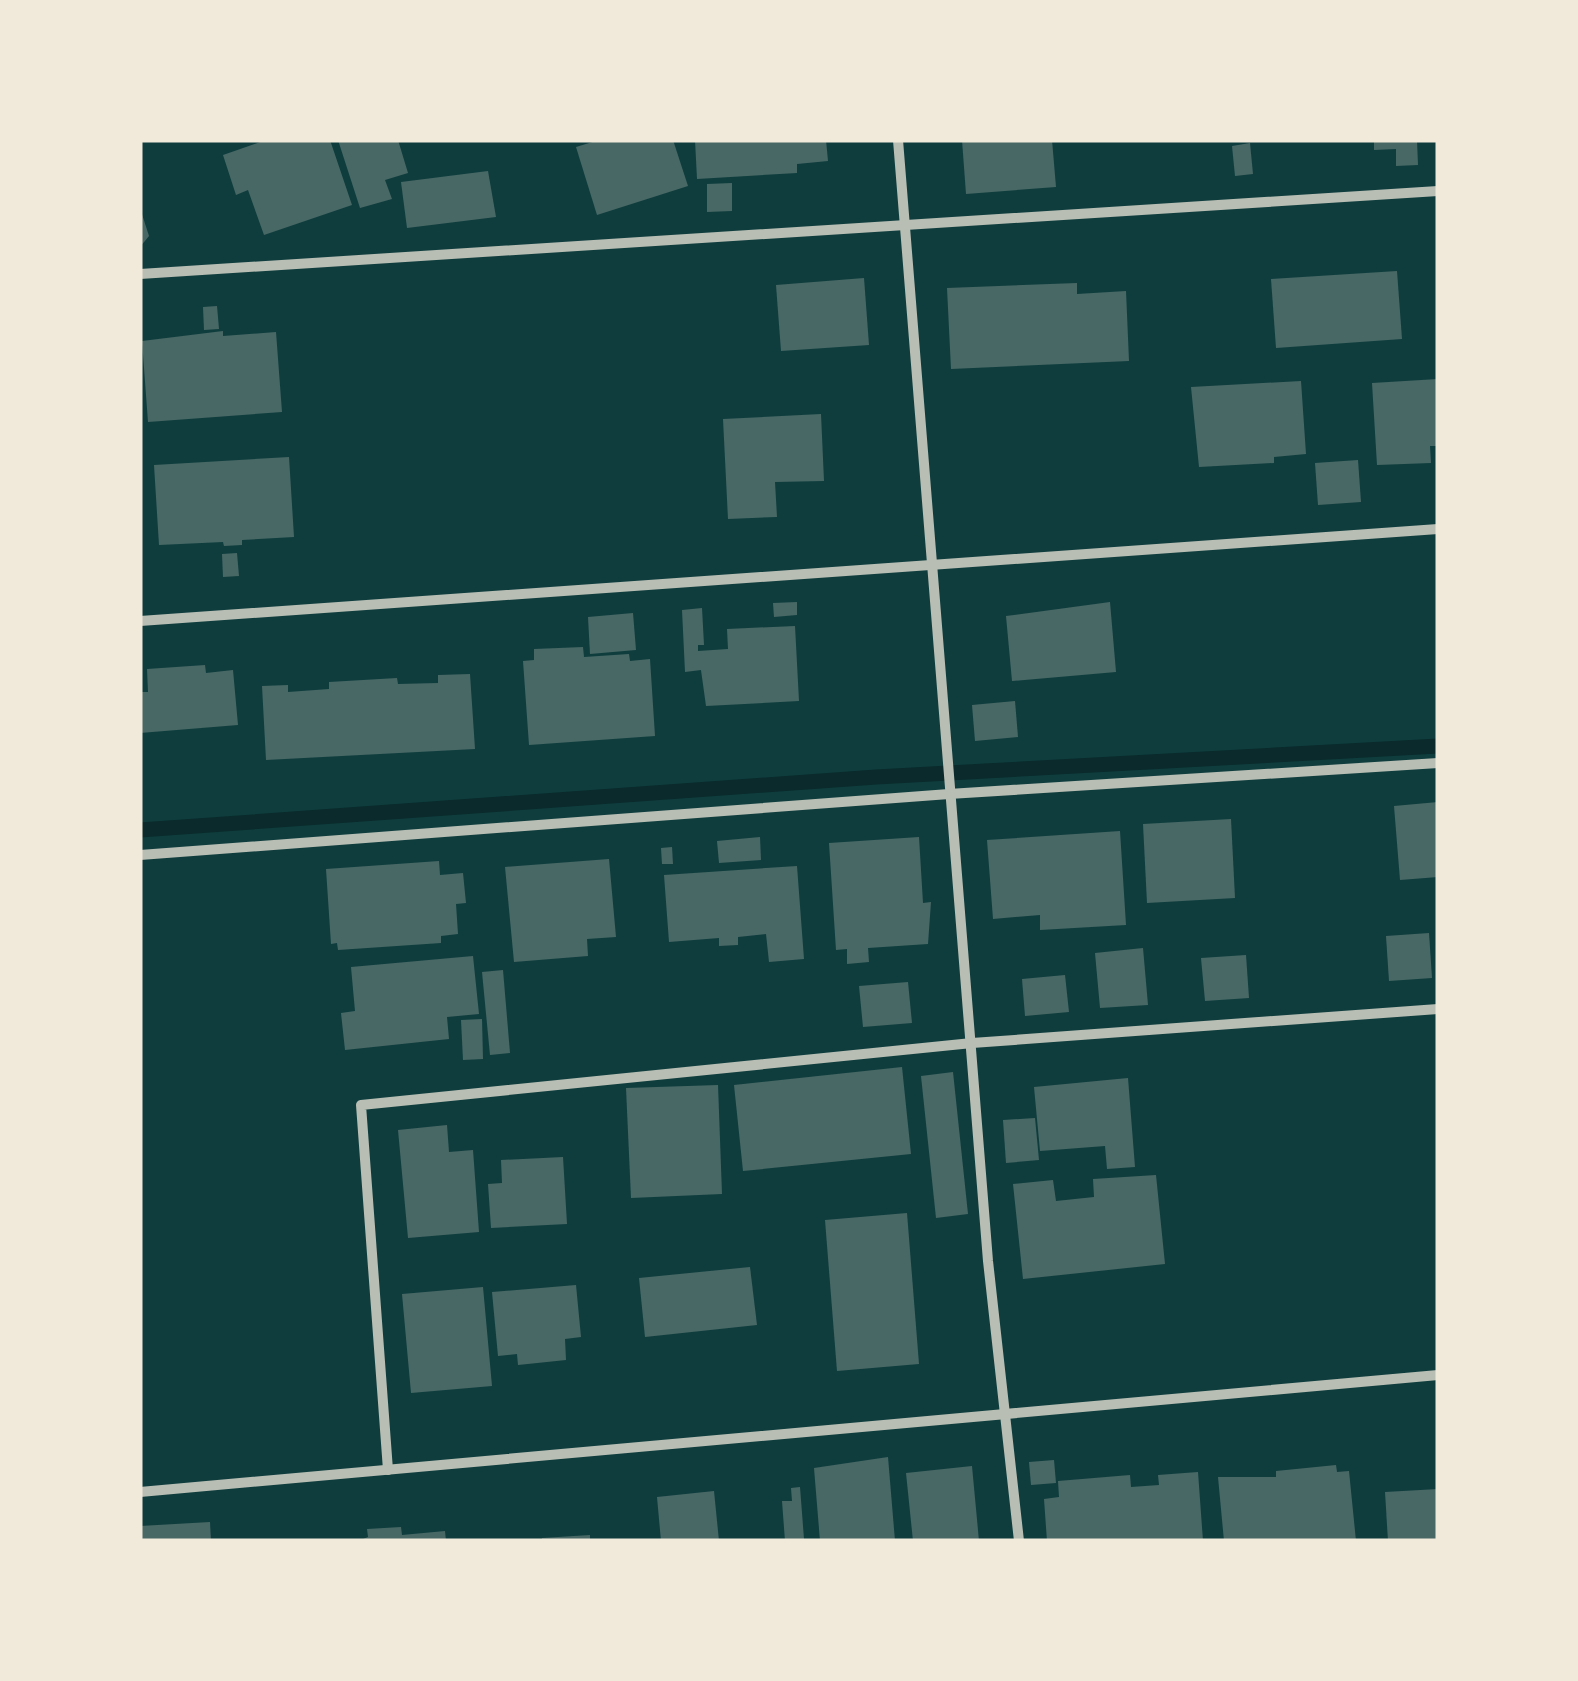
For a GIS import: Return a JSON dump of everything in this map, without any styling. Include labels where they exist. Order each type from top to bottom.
[{"type":"street","points":[[898,140],[944,747],[1019,1541]]},
{"type":"street","points":[[140,274],[1438,191]]},
{"type":"street","points":[[140,621],[1438,529]]},
{"type":"street","points":[[140,855],[949,794],[1438,764]]},
{"type":"street","points":[[388,1470],[361,1104],[972,1042],[1438,1009]]},
{"type":"street","points":[[140,1492],[1004,1411],[1438,1375]]},
{"type":"building","points":[[266,140],[330,140],[352,205],[264,235],[248,190],[236,195],[223,155]]},
{"type":"building","points":[[338,140],[398,140],[408,173],[385,180],[392,199],[360,208]]},
{"type":"building","points":[[599,140],[673,140],[688,186],[597,215],[576,147]]},
{"type":"building","points":[[695,140],[826,140],[828,161],[797,164],[797,173],[697,179]]},
{"type":"building","points":[[962,140],[1052,140],[1056,187],[966,194]]},
{"type":"building","points":[[1374,140],[1417,140],[1418,165],[1396,166],[1396,149],[1374,150]]},
{"type":"building","points":[[1250,143],[1253,174],[1235,176],[1232,146]]},
{"type":"building","points":[[488,171],[496,217],[407,228],[401,182]]},
{"type":"building","points":[[732,183],[732,211],[707,212],[707,184]]},
{"type":"building","points":[[140,208],[149,236],[140,247]]},
{"type":"building","points":[[1397,271],[1402,339],[1276,348],[1271,279]]},
{"type":"building","points":[[864,278],[869,345],[781,351],[776,285]]},
{"type":"building","points":[[1077,283],[1077,294],[1126,291],[1129,361],[951,369],[947,288]]},
{"type":"building","points":[[217,306],[219,329],[204,330],[203,307]]},
{"type":"building","points":[[223,331],[223,336],[276,332],[282,412],[148,422],[142,341]]},
{"type":"building","points":[[1438,379],[1438,446],[1430,446],[1431,463],[1377,465],[1372,383]]},
{"type":"building","points":[[1301,381],[1306,454],[1274,457],[1274,463],[1199,467],[1191,387]]},
{"type":"building","points":[[821,414],[824,481],[775,482],[777,517],[728,519],[723,419]]},
{"type":"building","points":[[289,457],[294,537],[242,540],[242,545],[159,545],[154,465]]},
{"type":"building","points":[[1358,460],[1361,502],[1318,505],[1315,463]]},
{"type":"building","points":[[237,553],[239,576],[223,577],[222,554]]},
{"type":"building","points":[[797,602],[797,615],[774,617],[773,603]]},
{"type":"building","points":[[1110,602],[1116,672],[1012,681],[1006,616]]},
{"type":"building","points":[[702,608],[704,645],[698,645],[698,651],[728,649],[727,629],[795,626],[799,701],[706,706],[701,670],[685,672],[682,610]]},
{"type":"building","points":[[633,613],[636,650],[590,654],[588,617]]},
{"type":"building","points":[[583,647],[584,657],[629,654],[630,661],[650,659],[655,736],[529,745],[523,661],[534,660],[534,649]]},
{"type":"building","points":[[205,665],[206,673],[233,670],[238,725],[140,733],[140,692],[148,692],[147,669]]},
{"type":"building","points":[[470,674],[475,749],[266,760],[262,686],[288,685],[288,692],[329,689],[329,682],[397,678],[398,684],[438,683],[438,675]]},
{"type":"building","points":[[1015,701],[1018,737],[975,741],[972,705]]},
{"type":"building","points":[[1438,802],[1438,877],[1400,880],[1394,806]]},
{"type":"building","points":[[1231,819],[1235,898],[1147,903],[1143,824]]},
{"type":"building","points":[[1120,831],[1126,925],[1040,930],[1040,915],[993,919],[987,840]]},
{"type":"building","points":[[760,837],[761,860],[719,863],[717,841]]},
{"type":"building","points":[[919,837],[923,903],[931,902],[928,944],[868,948],[869,962],[847,964],[847,949],[836,950],[829,843]]},
{"type":"building","points":[[672,847],[673,864],[662,864],[661,848]]},
{"type":"building","points":[[609,859],[616,937],[587,939],[588,956],[514,962],[505,867]]},
{"type":"building","points":[[439,861],[440,875],[463,873],[466,903],[456,904],[458,934],[441,936],[441,943],[338,950],[337,943],[331,944],[326,869]]},
{"type":"building","points":[[797,866],[804,959],[769,962],[766,934],[738,937],[738,945],[719,946],[719,938],[669,942],[664,875]]},
{"type":"building","points":[[1429,933],[1432,978],[1389,981],[1386,936]]},
{"type":"building","points":[[1143,948],[1148,1005],[1100,1008],[1095,953]]},
{"type":"building","points":[[1246,955],[1249,998],[1205,1001],[1201,958]]},
{"type":"building","points":[[473,956],[479,1014],[447,1017],[449,1039],[345,1050],[341,1013],[355,1011],[351,967]]},
{"type":"building","points":[[503,970],[510,1053],[490,1055],[482,972]]},
{"type":"building","points":[[1065,975],[1069,1012],[1025,1016],[1022,979]]},
{"type":"building","points":[[908,982],[912,1023],[863,1027],[859,986]]},
{"type":"building","points":[[482,1019],[483,1059],[463,1060],[461,1020]]},
{"type":"building","points":[[902,1067],[911,1154],[743,1171],[734,1085]]},
{"type":"building","points":[[953,1072],[968,1214],[936,1218],[921,1076]]},
{"type":"building","points":[[1128,1078],[1135,1167],[1107,1169],[1105,1146],[1040,1151],[1034,1087]]},
{"type":"building","points":[[718,1085],[722,1194],[631,1198],[626,1088]]},
{"type":"building","points":[[1035,1118],[1039,1160],[1006,1163],[1003,1120]]},
{"type":"building","points":[[447,1125],[449,1152],[473,1150],[479,1232],[408,1238],[398,1130]]},
{"type":"building","points":[[563,1157],[567,1224],[491,1228],[488,1184],[502,1183],[501,1160]]},
{"type":"building","points":[[1156,1175],[1165,1264],[1023,1279],[1013,1184],[1053,1180],[1056,1201],[1094,1197],[1093,1179]]},
{"type":"building","points":[[907,1213],[919,1364],[837,1371],[825,1220]]},
{"type":"building","points":[[750,1267],[757,1325],[645,1337],[639,1278]]},
{"type":"building","points":[[576,1285],[581,1337],[565,1339],[566,1360],[518,1365],[517,1354],[498,1356],[492,1292]]},
{"type":"building","points":[[483,1287],[492,1386],[411,1393],[402,1294]]},
{"type":"building","points":[[888,1457],[895,1541],[820,1541],[814,1468]]},
{"type":"building","points":[[1054,1460],[1056,1483],[1031,1485],[1029,1462]]},
{"type":"building","points":[[1336,1465],[1337,1472],[1349,1471],[1356,1541],[1224,1541],[1218,1477],[1276,1477],[1276,1471]]},
{"type":"building","points":[[972,1466],[979,1541],[913,1541],[906,1473]]},
{"type":"building","points":[[1198,1472],[1203,1541],[1047,1541],[1044,1499],[1059,1497],[1058,1481],[1130,1475],[1131,1487],[1159,1485],[1158,1475]]},
{"type":"building","points":[[800,1487],[804,1539],[785,1541],[782,1501],[792,1501],[791,1488]]},
{"type":"building","points":[[1438,1489],[1438,1541],[1388,1541],[1385,1492]]},
{"type":"building","points":[[714,1491],[719,1541],[661,1541],[657,1497]]},
{"type":"building","points":[[210,1522],[211,1541],[140,1541],[140,1526]]},
{"type":"building","points":[[401,1527],[402,1535],[445,1531],[446,1541],[358,1541],[368,1537],[367,1529]]},
{"type":"building","points":[[590,1535],[590,1541],[542,1541],[542,1538]]},
{"type":"waterway","points":[[140,830],[876,777],[1438,746]]}]
